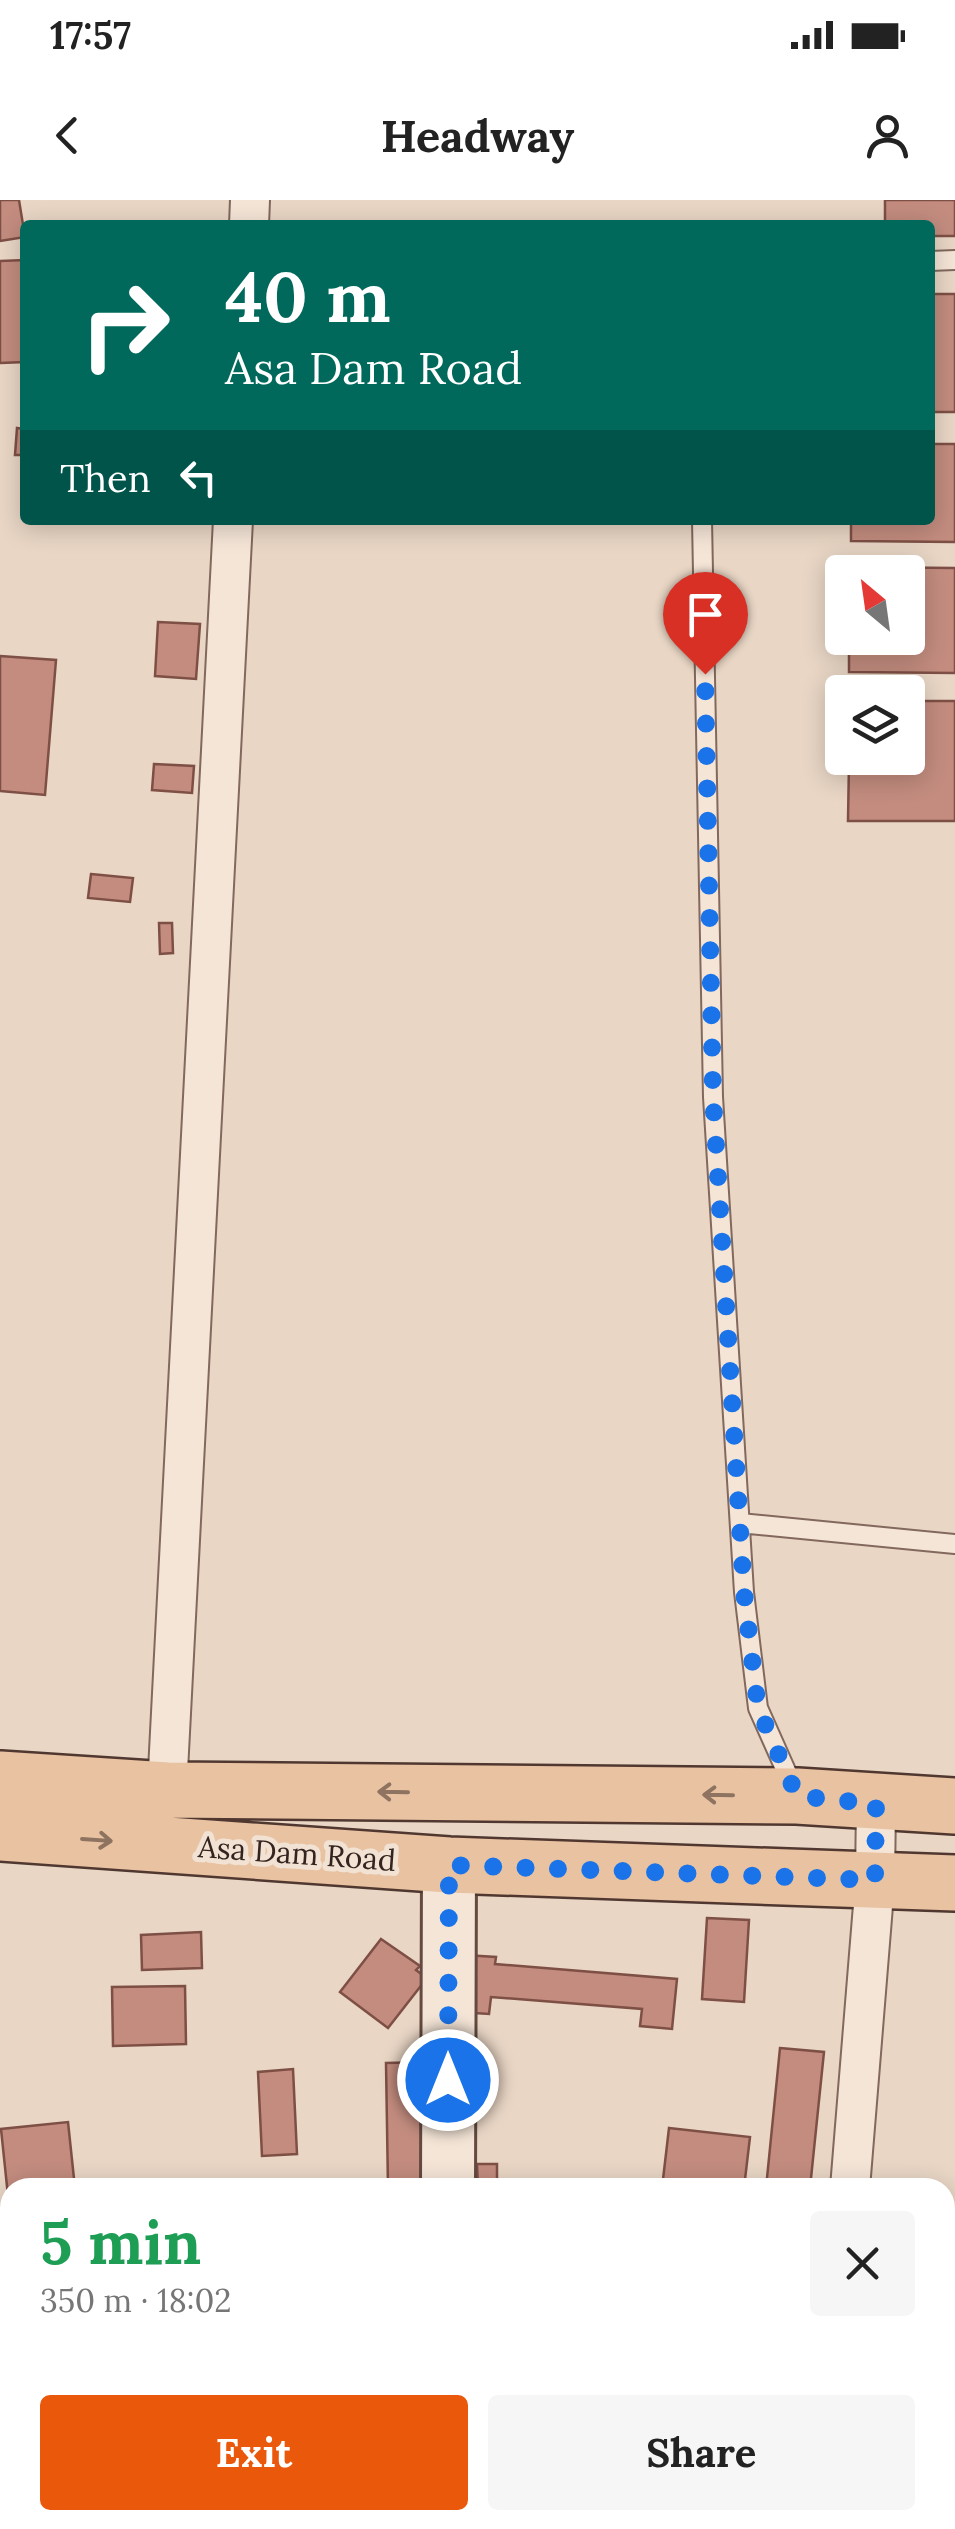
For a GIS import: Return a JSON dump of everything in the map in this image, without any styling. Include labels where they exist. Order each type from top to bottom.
[{"type":"main road","name":"Asa Dam Road","points":[[0,1779],[167,1790],[797,1796],[955,1806]]},
{"type":"main road","name":"Asa Dam Road","points":[[0,1833],[449,1865],[955,1884]]},
{"type":"street","points":[[167,1790],[234,525]]},
{"type":"street","points":[[851,2178],[875,1880],[876,1804]]},
{"type":"street","points":[[448,2178],[449,1865]]},
{"type":"lane","points":[[702,525],[713,1097],[740,1523],[758,1708],[797,1796]]},
{"type":"lane","points":[[740,1523],[955,1544]]},
{"type":"building","points":[[0,200],[19,200],[20,238],[0,241]]},
{"type":"building","points":[[885,200],[955,200],[955,236],[935,236],[935,220],[885,220]]},
{"type":"building","points":[[20,260],[20,362],[0,363],[0,261]]},
{"type":"building","points":[[935,294],[955,294],[955,412],[935,412]]},
{"type":"building","points":[[17,428],[20,428],[20,455],[15,455]]},
{"type":"building","points":[[935,444],[955,444],[955,542],[851,541],[851,525],[935,525]]},
{"type":"building","points":[[925,568],[955,568],[955,673],[849,672],[849,655],[925,655]]},
{"type":"building","points":[[158,622],[200,624],[196,679],[155,676]]},
{"type":"building","points":[[0,656],[56,660],[45,795],[0,791]]},
{"type":"building","points":[[925,701],[955,701],[955,821],[848,821],[849,775],[925,775]]},
{"type":"building","points":[[154,764],[194,766],[192,793],[152,790]]},
{"type":"building","points":[[91,874],[133,878],[130,902],[88,898]]},
{"type":"building","points":[[159,923],[172,923],[173,953],[160,954]]},
{"type":"building","points":[[707,1918],[749,1920],[744,2002],[702,1999]]},
{"type":"building","points":[[201,1932],[202,1968],[142,1970],[141,1935]]},
{"type":"building","points":[[381,1939],[420,1966],[416,1970],[427,1978],[388,2028],[340,1992]]},
{"type":"building","points":[[464,1955],[496,1957],[495,1964],[677,1979],[672,2029],[640,2026],[642,2009],[491,1997],[489,2014],[459,2012]]},
{"type":"building","points":[[185,1986],[186,2044],[113,2046],[112,1987]]},
{"type":"building","points":[[780,2048],[824,2052],[811,2178],[767,2178]]},
{"type":"building","points":[[426,2062],[427,2178],[388,2178],[386,2063]]},
{"type":"building","points":[[293,2069],[297,2154],[262,2156],[258,2072]]},
{"type":"building","points":[[68,2122],[74,2178],[6,2178],[1,2129]]},
{"type":"building","points":[[669,2128],[750,2137],[745,2178],[663,2178]]},
{"type":"building","points":[[477,2164],[497,2164],[497,2178],[478,2178]]},
{"type":"route","points":[[448,2080],[449,1865],[875,1880],[876,1804],[797,1796],[758,1708],[744,1592],[713,1097],[705,674]]}]
